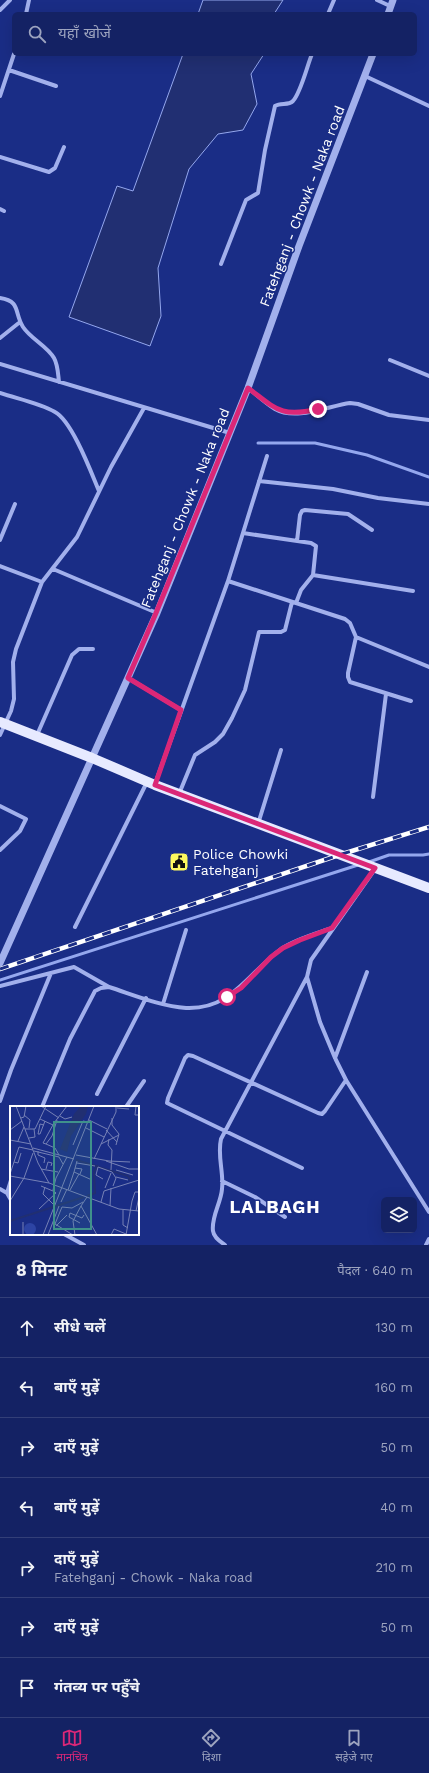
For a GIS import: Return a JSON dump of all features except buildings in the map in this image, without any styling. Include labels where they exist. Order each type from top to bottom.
[{"type":"main road","points":[[3,723],[92,758],[151,784],[429,888]]},
{"type":"street","points":[[0,10],[10,0]]},
{"type":"street","points":[[26,12],[29,0]]},
{"type":"street","points":[[329,12],[334,0]]},
{"type":"street","points":[[377,0],[392,3]]},
{"type":"street","points":[[0,96],[13,56]]},
{"type":"street","points":[[221,264],[246,200],[258,193],[265,150],[276,106],[278,104],[288,104],[297,95],[311,56]]},
{"type":"street","name":"Fatehganj - Chowk - Naka road","points":[[0,963],[128,678],[230,433],[248,388],[299,246],[372,56]]},
{"type":"street","points":[[9,70],[56,86]]},
{"type":"street","points":[[365,76],[429,106]]},
{"type":"street","points":[[0,157],[49,172],[53,171],[55,168],[64,147]]},
{"type":"street","points":[[0,298],[12,302],[16,306],[20,322],[35,341],[54,358],[58,371],[59,382]]},
{"type":"street","points":[[0,338],[20,322]]},
{"type":"street","points":[[390,360],[429,376]]},
{"type":"street","points":[[0,364],[230,433]]},
{"type":"street","points":[[248,388],[275,409],[282,412],[302,413],[350,403],[358,404],[389,415],[429,420]]},
{"type":"street","points":[[0,393],[46,408],[56,412],[63,418],[70,428],[100,491]]},
{"type":"street","points":[[0,735],[3,723],[11,711],[14,699],[13,662],[16,649],[42,582],[77,537],[111,467],[144,408]]},
{"type":"street","points":[[75,927],[151,784],[181,710],[228,581],[267,456]]},
{"type":"street","points":[[259,481],[333,489],[378,498],[429,504]]},
{"type":"street","points":[[0,540],[15,504]]},
{"type":"street","points":[[297,541],[300,515],[302,511],[305,510],[348,514],[372,530]]},
{"type":"street","points":[[179,794],[195,755],[215,742],[223,734],[235,712],[245,690],[259,632],[281,632],[284,630],[294,603],[301,590],[313,575],[316,546],[311,543],[243,533]]},
{"type":"street","points":[[0,566],[42,582]]},
{"type":"street","points":[[53,569],[156,613]]},
{"type":"street","points":[[313,575],[413,591]]},
{"type":"street","points":[[228,581],[345,619],[350,623],[356,637],[348,677],[350,682],[411,701]]},
{"type":"street","points":[[356,637],[429,667]]},
{"type":"street","points":[[36,736],[72,655],[79,649],[92,649]]},
{"type":"street","points":[[128,678],[181,710]]},
{"type":"street","points":[[373,797],[386,694]]},
{"type":"street","points":[[258,824],[281,750]]},
{"type":"street","points":[[0,806],[26,819],[20,831],[0,850]]},
{"type":"street","points":[[225,1245],[214,1236],[213,1230],[213,1220],[221,1198],[222,1181],[218,1149],[224,1131],[306,977],[311,960],[372,867]]},
{"type":"street","points":[[0,986],[74,967],[109,987],[163,1004],[177,1007],[201,1006],[227,997],[241,988],[271,957],[283,948],[332,928]]},
{"type":"street","points":[[163,1004],[186,930]]},
{"type":"street","points":[[335,1058],[366,972]]},
{"type":"street","points":[[0,1101],[11,1070],[51,973]]},
{"type":"street","points":[[306,977],[320,1022],[346,1080],[429,1212]]},
{"type":"street","points":[[42,1106],[70,1039],[89,1000],[95,991],[101,988],[109,987]]},
{"type":"street","points":[[96,1094],[146,998]]},
{"type":"street","points":[[302,1168],[167,1103],[185,1058],[188,1055],[193,1056],[322,1114],[346,1080]]},
{"type":"street","points":[[127,1106],[144,1081]]},
{"type":"street","points":[[222,1181],[255,1197],[285,1217]]},
{"type":"street","points":[[7,1192],[10,1183]]},
{"type":"street","points":[[0,1189],[7,1192],[10,1198]]},
{"type":"street","points":[[70,1236],[84,1245]]},
{"type":"street","points":[[426,1245],[429,1239]]},
{"type":"water","points":[[203,0],[283,0],[275,12],[199,12]]},
{"type":"water","points":[[182,56],[263,56],[251,74],[257,104],[243,130],[218,134],[189,169],[158,268],[161,316],[150,346],[69,317],[117,186],[133,191]]},
{"type":"waterway","points":[[258,443],[315,443],[367,455],[429,477]]},
{"type":"waterway","points":[[369,862],[389,855],[429,854]]},
{"type":"waterway","points":[[0,980],[358,865]]},
{"type":"railway","points":[[0,969],[339,855],[429,827]]},
{"type":"place","name":"Police Chowki Fatehganj","points":[[179,862]]},
{"type":"district","name":"LALBAGH","points":[[275,1206]]},
{"type":"route","points":[[227,997],[241,988],[271,957],[283,948],[332,928],[375,868],[155,785],[181,710],[128,678],[248,388],[275,409],[282,412],[302,413],[318,409]]}]
